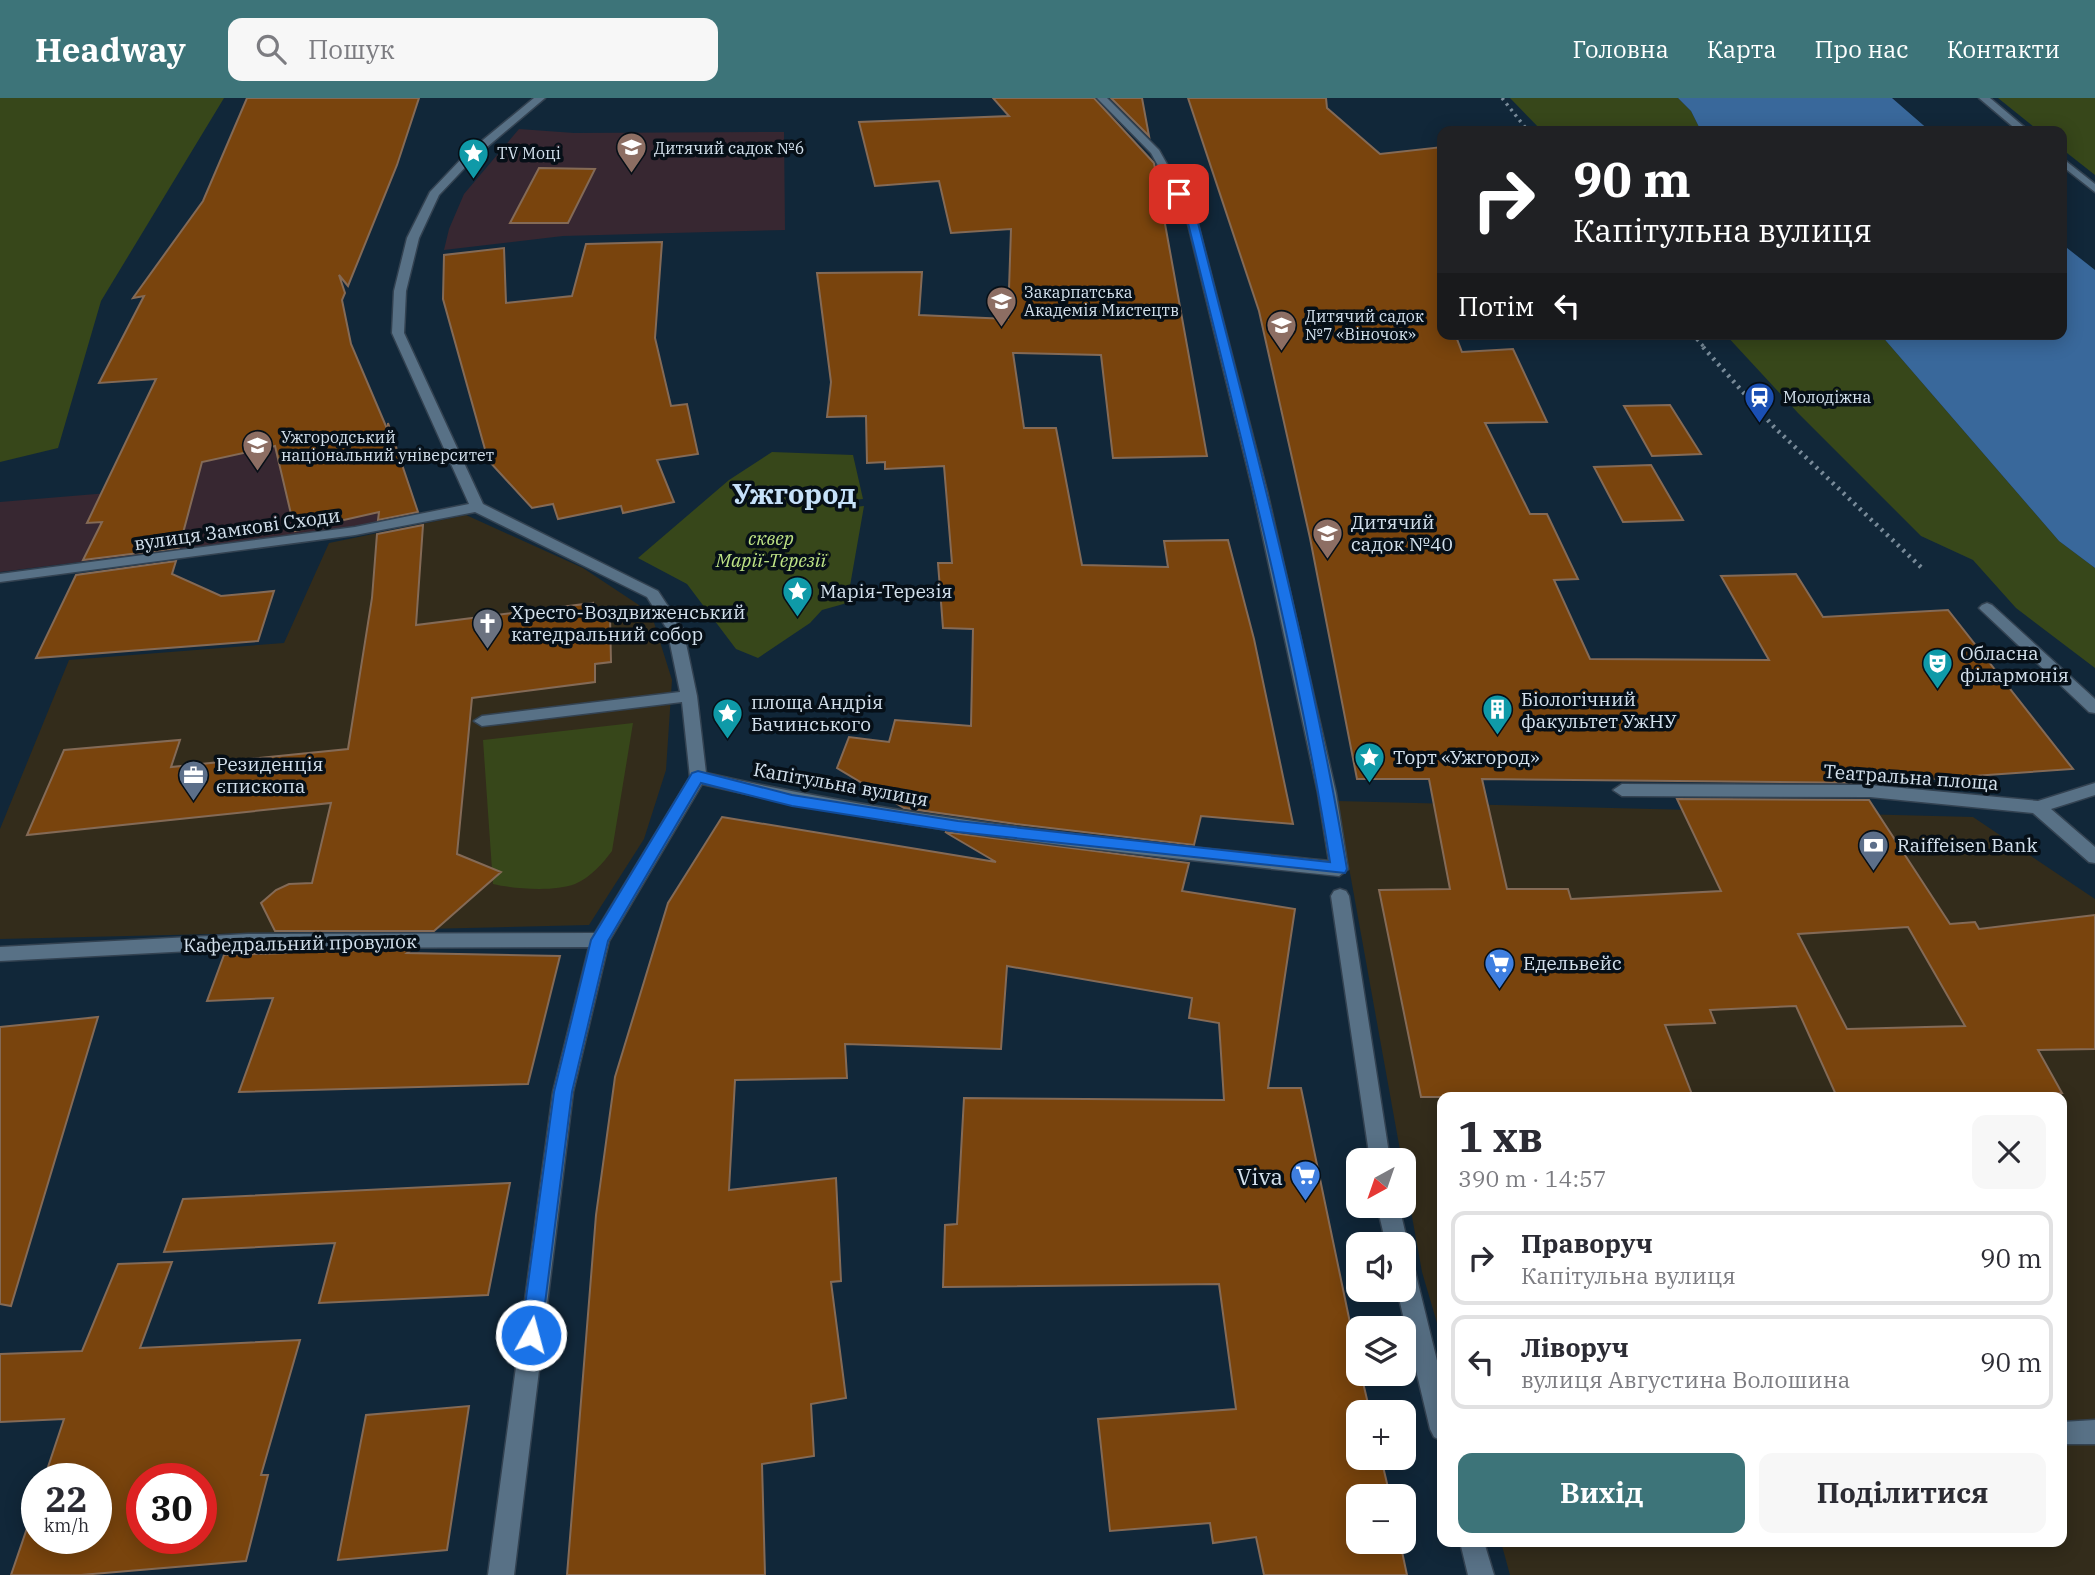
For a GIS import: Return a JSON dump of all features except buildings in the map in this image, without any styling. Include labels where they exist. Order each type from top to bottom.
[{"type":"street","points":[[501,1575],[563,1092],[600,940],[698,776],[689,696],[676,629],[653,594],[477,507],[398,332],[400,290],[413,238],[434,194],[470,156],[540,98]]},
{"type":"street","name":"Капітульна вулиця","points":[[698,776],[792,801],[958,826],[1339,869],[1327,793],[1260,491],[1191,215],[1155,152],[1102,98]]},
{"type":"street","points":[[1984,98],[2019,126]]},
{"type":"street","points":[[2067,165],[2095,189]]},
{"type":"street","name":"вулиця Замкові Сходи","points":[[0,578],[355,531],[477,507]]},
{"type":"street","points":[[1987,608],[2095,708]]},
{"type":"street","points":[[482,722],[689,696]]},
{"type":"street","points":[[2038,807],[2095,789]]},
{"type":"street","name":"Театральна площа","points":[[1622,790],[1870,791],[2038,807]]},
{"type":"street","points":[[2038,807],[2095,856]]},
{"type":"street","points":[[1340,896],[1378,1148]]},
{"type":"street","name":"Кафедральний провулок","points":[[1,955],[248,942],[600,940]]},
{"type":"street","points":[[1411,1302],[1437,1408]]},
{"type":"street","points":[[2067,1433],[2095,1432]]},
{"type":"street","points":[[1473,1547],[1481,1575]]},
{"type":"shaded area","name":"Дитячий садок №6","points":[[519,129],[574,133],[784,132],[785,230],[563,236],[444,250],[449,229],[464,194]]},
{"type":"shaded area","name":"Ужгородський національний університет","points":[[358,360],[401,461],[419,514],[368,526],[0,572],[0,502],[108,493],[105,486],[156,379]]},
{"type":"shaded area","points":[[466,515],[583,568],[651,613],[672,680],[666,770],[644,839],[589,925],[0,939],[0,829],[69,660],[284,643],[329,543]]},
{"type":"shaded area","points":[[1337,801],[1973,817],[2095,899],[2095,1575],[1510,1575],[1502,1547],[2067,1547],[2067,1092],[1437,1092],[1437,1323],[1422,1272],[1412,1218],[1416,1218],[1416,1148],[1400,1148]]},
{"type":"green space","points":[[0,98],[224,98],[101,301],[58,448],[0,462]]},
{"type":"green space","points":[[1510,98],[1678,98],[1691,111],[1698,126],[1537,126]]},
{"type":"green space","points":[[1998,98],[2095,98],[2095,175],[2067,153],[2067,126],[2033,126]]},
{"type":"green space","points":[[1731,340],[1885,340],[2059,541],[2095,568],[2095,668],[2016,608],[1973,560],[1921,536],[1798,413]]},
{"type":"green space","name":"сквер Марії-Терезії","points":[[772,452],[853,455],[863,499],[853,500],[854,507],[864,506],[847,603],[822,610],[810,623],[758,658],[736,649],[687,584],[638,558],[729,480]]},
{"type":"green space","points":[[633,723],[612,851],[605,860],[586,878],[566,887],[534,889],[493,884],[483,740]]},
{"type":"water","points":[[1678,98],[1892,98],[1924,126],[1698,126],[1691,111]]},
{"type":"water","points":[[2067,248],[2095,270],[2095,568],[2059,541],[1885,340],[2067,340]]},
{"type":"railway","points":[[1502,98],[1524,126]]},
{"type":"railway","points":[[1698,340],[1705,348]]},
{"type":"railway","points":[[1703,347],[1774,427],[1924,570]]},
{"type":"place","name":"Дитячий садок №6","points":[[631,175]]},
{"type":"place","name":"TV Моці","points":[[474,180]]},
{"type":"place","name":"Закарпатська Академія Мистецтв","points":[[1001,328]]},
{"type":"place","name":"Дитячий садок №7 «Віночок»","points":[[1282,352]]},
{"type":"place","name":"Молодіжна","points":[[1760,424]]},
{"type":"place","name":"Ужгородський національний університет","points":[[258,473]]},
{"type":"place","name":"Дитячий садок №40","points":[[1328,560]]},
{"type":"place","name":"Марія-Терезія","points":[[797,618]]},
{"type":"place","name":"Хресто-Воздвиженський катедральний собор","points":[[488,650]]},
{"type":"place","name":"Обласна філармонія","points":[[1937,691]]},
{"type":"place","name":"Біологічний факультет УжНУ","points":[[1498,737]]},
{"type":"place","name":"площа Андрія Бачинського","points":[[728,740]]},
{"type":"place","name":"Торт «Ужгород»","points":[[1370,784]]},
{"type":"place","name":"Резиденція єпископа","points":[[193,802]]},
{"type":"place","name":"Raiffeisen Bank","points":[[1874,872]]},
{"type":"place","name":"Едельвейс","points":[[1500,990]]},
{"type":"place","name":"Viva","points":[[1306,1203]]},
{"type":"district","name":"Ужгород","points":[[794,493]]},
{"type":"route","points":[[531,1335],[563,1092],[600,940],[698,776],[792,801],[958,826],[1339,869],[1327,793],[1260,491],[1191,215],[1179,194]]}]
